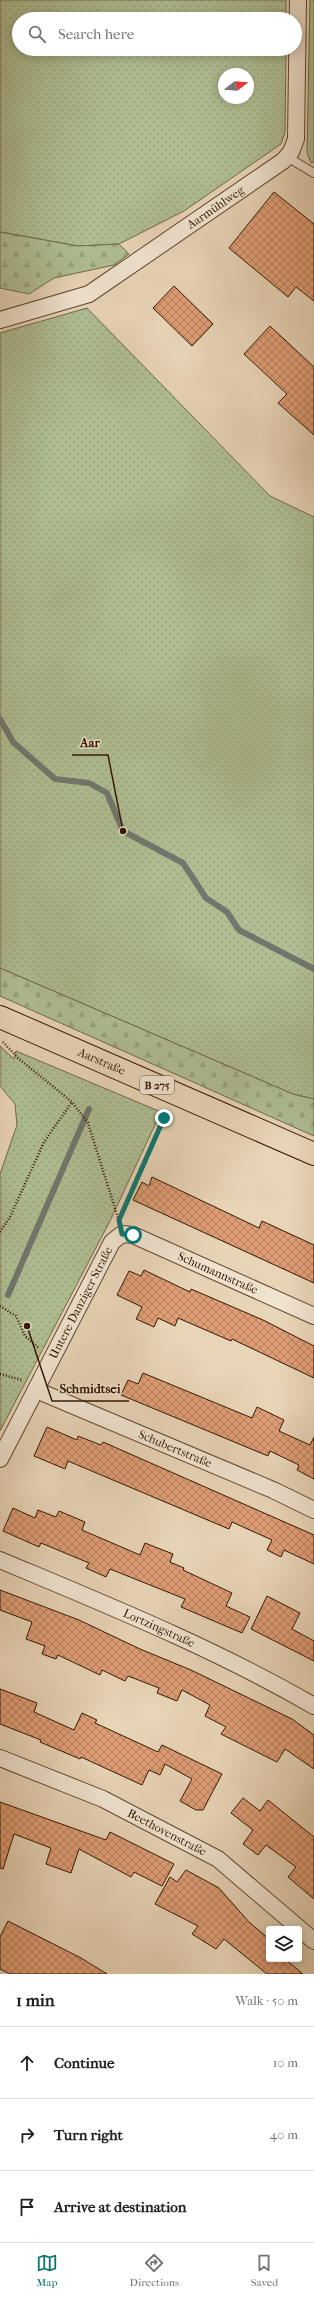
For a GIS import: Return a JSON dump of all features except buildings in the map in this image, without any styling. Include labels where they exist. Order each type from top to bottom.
[{"type":"main road","name":"Aarstraße","points":[[0,1016],[314,1154]]},
{"type":"street","name":"Aarmühlweg","points":[[298,0],[298,12]]},
{"type":"street","name":"Aarmühlweg","points":[[0,320],[89,294],[287,157],[291,152],[296,139],[297,56]]},
{"type":"street","name":"Schumannstraße","points":[[122,1234],[133,1235],[314,1316]]},
{"type":"street","name":"Untere Danziger Straße","points":[[0,1459],[112,1242],[122,1234]]},
{"type":"street","name":"Schubertstraße","points":[[36,1390],[273,1490],[314,1510]]},
{"type":"street","name":"Lortzingstraße","points":[[0,1560],[177,1635],[272,1682],[314,1706]]},
{"type":"street","name":"Beethovenstraße","points":[[0,1758],[103,1799],[218,1860],[314,1941]]},
{"type":"lane","points":[[287,157],[314,173]]},
{"type":"path","points":[[3,1042],[18,1058],[72,1102],[88,1123],[119,1220],[167,1110]]},
{"type":"path","points":[[0,1232],[10,1217],[44,1142],[72,1102]]},
{"type":"path","points":[[0,1306],[16,1316],[26,1336],[40,1349],[53,1357]]},
{"type":"green space","points":[[0,0],[286,0],[286,12],[12,12],[12,56],[286,56],[285,132],[281,144],[184,211],[119,244],[78,246],[0,232]]},
{"type":"green space","points":[[310,0],[314,0],[314,162],[311,163],[307,153]]},
{"type":"green space","points":[[0,232],[78,246],[119,244],[129,254],[114,265],[54,278],[29,294],[0,288]]},
{"type":"green space","points":[[87,308],[270,496],[314,517],[314,1099],[293,1094],[0,968],[0,333]]},
{"type":"green space","points":[[0,968],[293,1094],[314,1099],[314,1136],[0,996]]},
{"type":"green space","points":[[0,1046],[14,1059],[16,1051],[161,1112],[110,1221],[0,1431],[0,1174],[17,1125],[15,1104],[0,1086]]},
{"type":"waterway","points":[[0,719],[13,742],[55,779],[89,783],[107,793],[123,831],[183,863],[206,898],[227,912],[239,930],[314,969]]},
{"type":"waterway","points":[[8,1295],[89,1109]]},
{"type":"place","name":"Aar","points":[[123,831]]},
{"type":"place","name":"Schmidtsei","points":[[27,1326]]},
{"type":"route","points":[[133,1235],[127,1233],[122,1234],[119,1220],[164,1118]]}]
